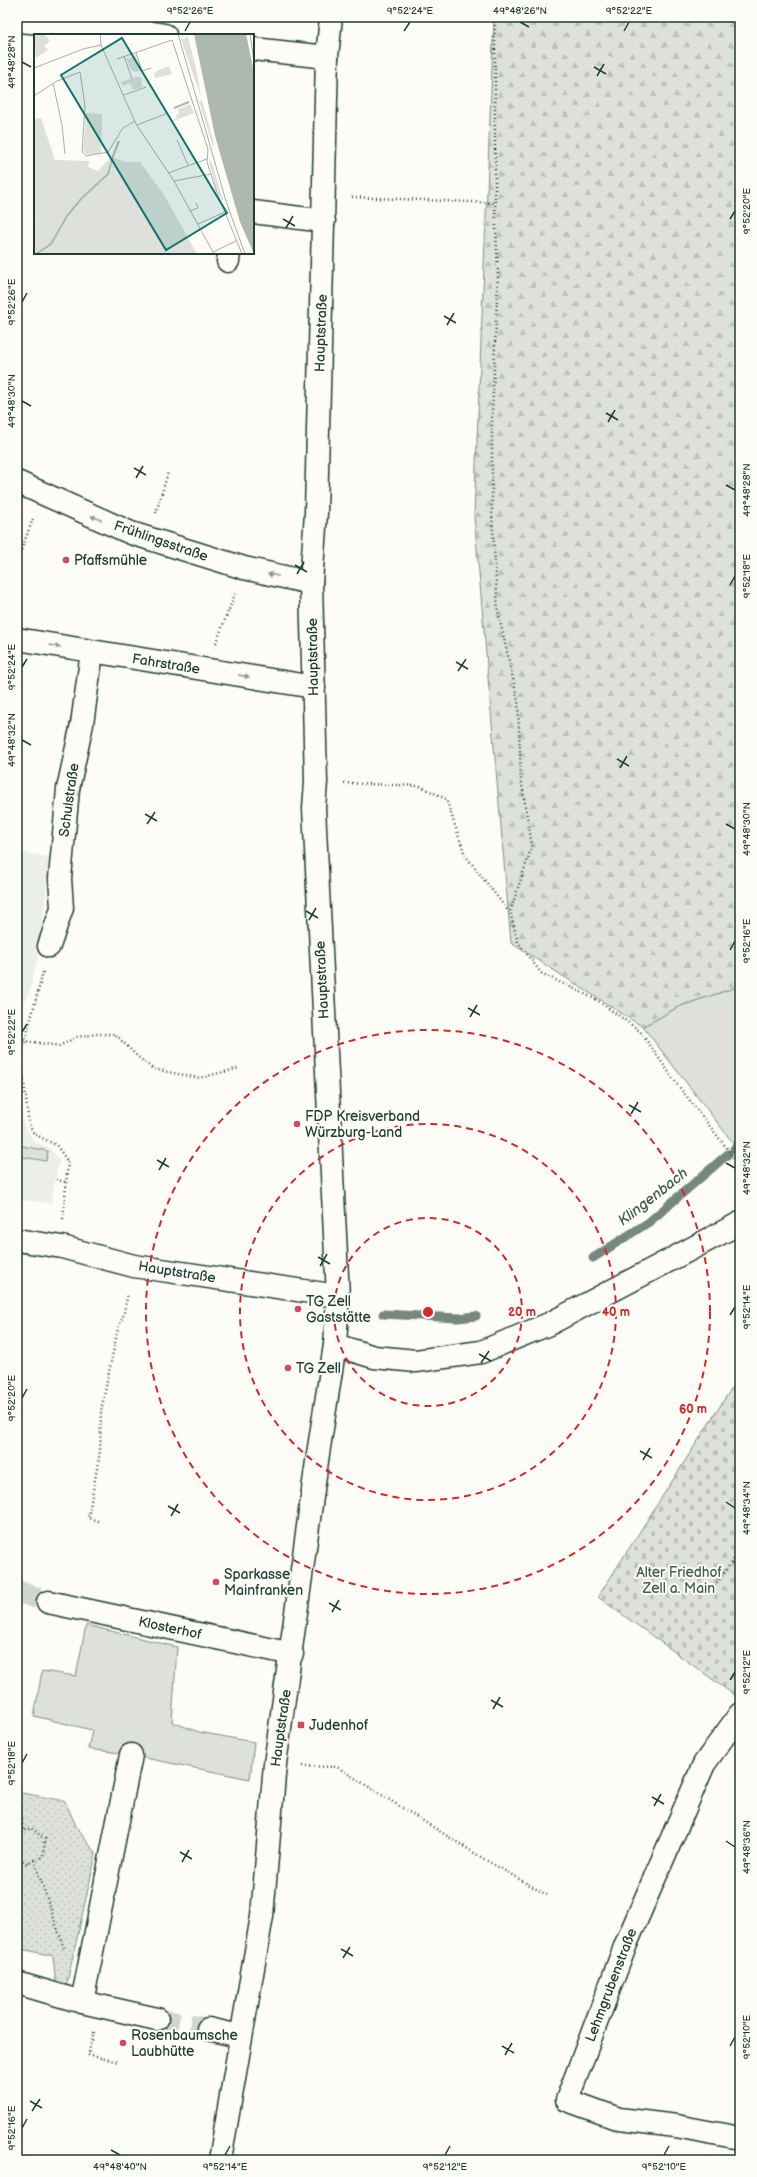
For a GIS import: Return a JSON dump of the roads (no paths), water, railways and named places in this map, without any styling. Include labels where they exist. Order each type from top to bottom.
[{"type":"street","name":"Hauptstraße","points":[[220,2160],[240,2036],[262,1916],[275,1764],[292,1654],[318,1454],[335,1345],[338,1296],[314,808],[316,782],[312,583],[316,513],[325,196],[327,57],[331,17]]},
{"type":"street","points":[[17,21],[133,23],[162,34]]},
{"type":"street","points":[[254,49],[327,57]]},
{"type":"street","points":[[254,212],[324,221]]},
{"type":"street","name":"Frühlingsstraße","points":[[17,482],[149,539],[244,568],[312,583]]},
{"type":"street","name":"Fahrstraße","points":[[17,639],[314,687]]},
{"type":"street","name":"Schulstraße","points":[[50,946],[62,908],[60,878],[68,789],[82,724],[92,652]]},
{"type":"street","points":[[335,1345],[374,1357],[416,1362],[481,1352],[549,1324],[740,1223]]},
{"type":"street","name":"Hauptstraße","points":[[17,1240],[62,1247],[134,1266],[338,1296]]},
{"type":"street","name":"Klosterhof","points":[[48,1602],[292,1654]]},
{"type":"street","name":"Lehmgrubenstraße","points":[[740,1714],[704,1764],[626,1944],[567,2100],[619,2119],[676,2126],[740,2138]]},
{"type":"street","points":[[92,2004],[131,1755]]},
{"type":"street","points":[[17,1983],[92,2004],[157,2019]]},
{"type":"street","points":[[208,2029],[240,2036]]},
{"type":"waterway","name":"Klingenbach","points":[[734,1149],[740,1142]]},
{"type":"waterway","name":"Klingenbach","points":[[593,1258],[649,1222],[728,1154]]},
{"type":"waterway","name":"Klingenbach","points":[[383,1314],[458,1318],[476,1316]]},
{"type":"tunnel","points":[[17,1591],[48,1602]]},
{"type":"tunnel","points":[[157,2019],[208,2029]]},
{"type":"place","name":"Pfaffsmühle","points":[[66,560]]},
{"type":"place","name":"FDP Kreisverband Würzburg-Land","points":[[297,1124]]},
{"type":"place","name":"TG Zell Gaststätte","points":[[298,1309]]},
{"type":"place","name":"TG Zell","points":[[288,1368]]},
{"type":"place","name":"Sparkasse Mainfranken","points":[[216,1582]]},
{"type":"place","name":"Judenhof","points":[[301,1725]]},
{"type":"place","name":"Rosenbaumsche Laubhütte","points":[[123,2043]]},
{"type":"park label","name":"Alter Friedhof Zell a. Main","points":[[679,1580]]}]
